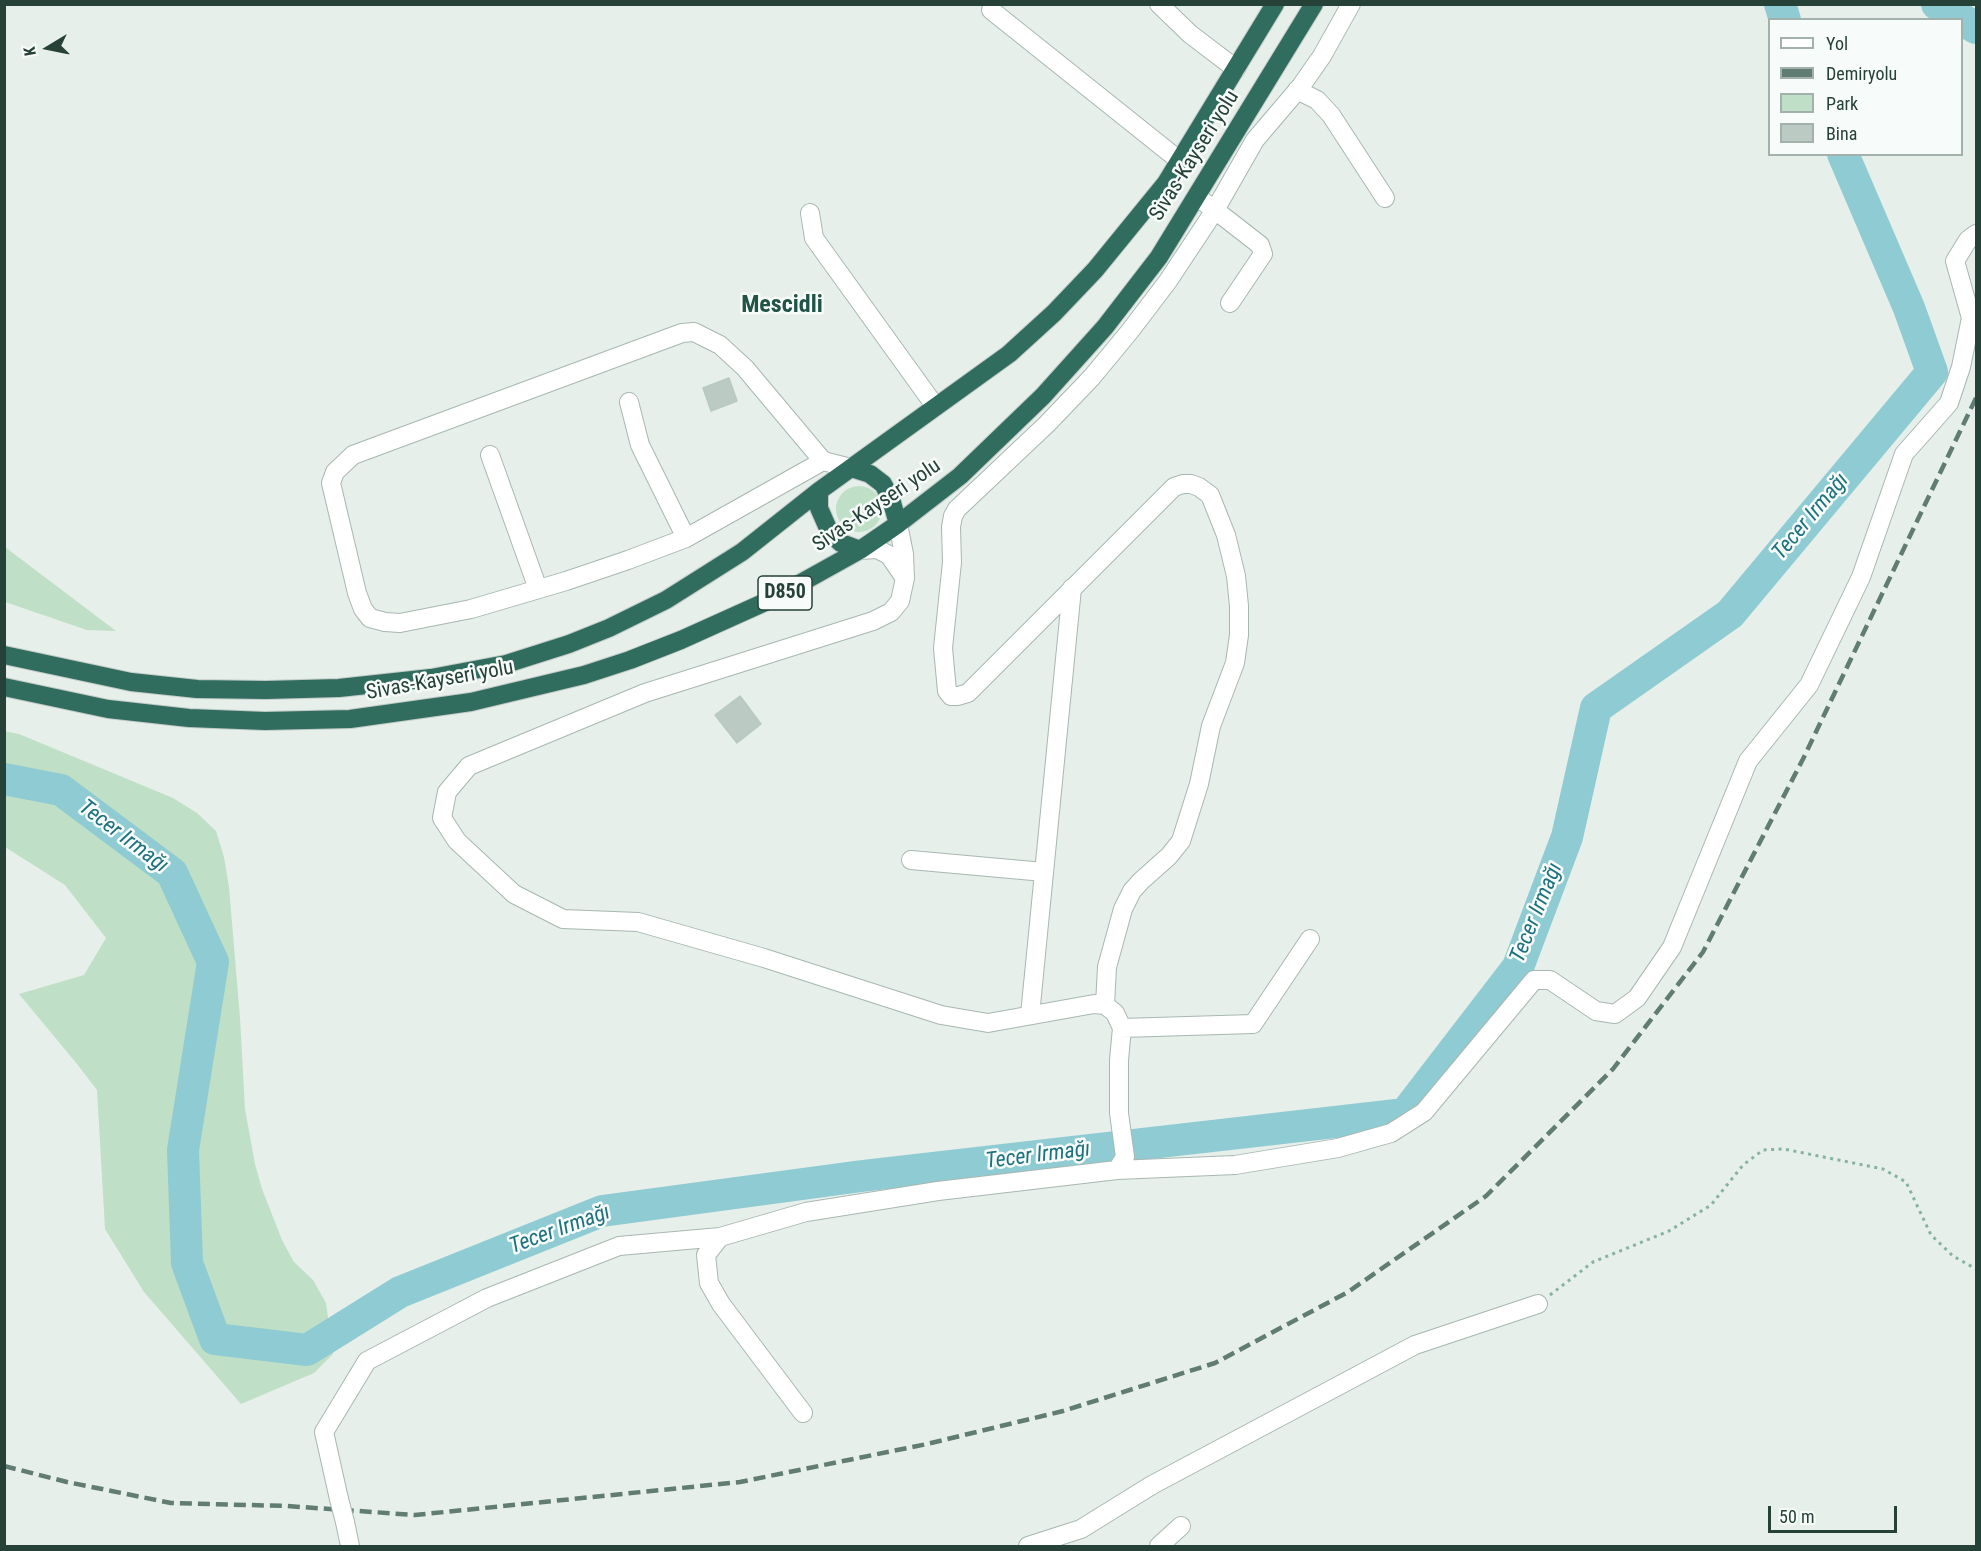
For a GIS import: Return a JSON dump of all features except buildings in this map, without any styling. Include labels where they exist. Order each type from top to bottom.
[{"type":"highway","name":"Sivas-Kayseri yolu","points":[[4,656],[131,682],[197,689],[339,688],[431,678],[506,663],[569,644],[609,628],[666,600],[742,552],[819,491],[1009,354],[1054,313],[1095,270],[1166,183],[1275,4]]},
{"type":"highway","name":"Sivas-Kayseri yolu","points":[[4,687],[108,709],[189,718],[266,721],[350,719],[471,702],[584,675],[671,644],[772,599],[860,550],[898,524],[960,476],[1043,396],[1112,319],[1159,257],[1314,4]]},
{"type":"highway","points":[[851,468],[870,474],[883,484],[891,499],[898,524]]},
{"type":"highway","points":[[819,491],[821,518],[830,533],[841,543],[860,550]]},
{"type":"street","points":[[1159,4],[1190,34],[1236,69]]},
{"type":"street","points":[[1105,1005],[1107,967],[1123,909],[1132,891],[1169,856],[1181,841],[1199,784],[1211,726],[1235,663],[1239,635],[1239,606],[1236,576],[1226,535],[1210,495],[1191,484],[1174,487],[968,693],[951,696],[947,691],[943,648],[952,562],[953,516],[957,509],[1047,424],[1092,377],[1130,331],[1215,210],[1256,141],[1322,56],[1351,4]]},
{"type":"street","points":[[991,10],[1180,161]]},
{"type":"street","points":[[1297,90],[1317,100],[1331,115],[1385,198]]},
{"type":"street","points":[[1197,197],[1260,245],[1263,254],[1230,303]]},
{"type":"street","points":[[810,213],[814,238],[935,406]]},
{"type":"street","points":[[350,1546],[324,1432],[367,1361],[487,1298],[619,1246],[720,1237],[806,1212],[1121,1164],[1235,1165],[1338,1148],[1391,1133],[1425,1112],[1534,980],[1551,980],[1596,1011],[1615,1014],[1637,998],[1672,948],[1748,761],[1809,685],[1861,577],[1904,454],[1949,403],[1961,367],[1971,318],[1955,261],[1968,240],[1977,234]]},
{"type":"street","points":[[823,461],[686,538],[628,560],[471,609],[400,623],[370,618],[363,609],[354,582],[331,483],[335,472],[353,455],[682,333],[694,332],[720,345],[745,368],[823,461],[851,468]]},
{"type":"street","points":[[629,402],[640,445],[686,538]]},
{"type":"street","points":[[490,455],[538,589]]},
{"type":"street","points":[[819,491],[823,461]]},
{"type":"street","points":[[898,524],[904,554],[904,591],[897,606],[884,617],[645,693],[469,766],[447,792],[442,818],[457,841],[514,894],[563,919],[638,922],[764,957],[941,1015],[988,1023],[1094,1004],[1105,1005],[1115,1013],[1122,1028],[1119,1060],[1121,1164]]},
{"type":"street","points":[[860,550],[877,549],[889,555],[905,578]]},
{"type":"street","points":[[1030,1015],[1072,588]]},
{"type":"street","points":[[911,860],[1044,872]]},
{"type":"street","points":[[1122,1028],[1253,1024],[1310,939]]},
{"type":"street","points":[[720,1237],[706,1254],[709,1283],[721,1304],[803,1413]]},
{"type":"street","points":[[1028,1546],[1081,1529],[1152,1485],[1415,1346],[1538,1304]]},
{"type":"street","points":[[1159,1546],[1181,1526]]},
{"type":"path","points":[[1538,1304],[1593,1262],[1669,1231],[1711,1205],[1743,1165],[1763,1150],[1784,1149],[1883,1169],[1906,1182],[1931,1235],[1953,1256],[1977,1269]]},
{"type":"green space","points":[[859,486],[875,493],[882,509],[875,525],[859,532],[843,525],[836,509],[843,493]]},
{"type":"green space","points":[[4,547],[116,631],[87,630],[5,602]]},
{"type":"green space","points":[[4,731],[19,734],[173,798],[197,813],[216,831],[224,857],[229,887],[245,1109],[255,1164],[282,1240],[294,1262],[313,1280],[326,1303],[333,1354],[314,1373],[241,1404],[144,1292],[105,1229],[97,1090],[19,994],[84,975],[106,938],[65,885],[5,847]]},
{"type":"waterway","name":"Tecer Irmağı","points":[[1780,4],[1784,18]]},
{"type":"waterway","name":"Tecer Irmağı","points":[[1937,4],[1960,18]]},
{"type":"waterway","name":"Tecer Irmağı","points":[[1963,20],[1976,28]]},
{"type":"waterway","name":"Tecer Irmağı","points":[[4,779],[61,790],[172,873],[213,962],[183,1150],[187,1263],[215,1339],[307,1350],[400,1292],[602,1211],[862,1176],[1405,1114],[1518,967],[1567,837],[1596,708],[1730,614],[1932,372],[1909,308],[1844,156]]},
{"type":"railway","points":[[4,1466],[67,1482],[171,1503],[287,1506],[415,1515],[740,1482],[927,1444],[1063,1411],[1215,1363],[1348,1292],[1486,1196],[1613,1069],[1703,952],[1803,759],[1976,398]]},
{"type":"district","name":"Mescidli","points":[[782,306]]}]
